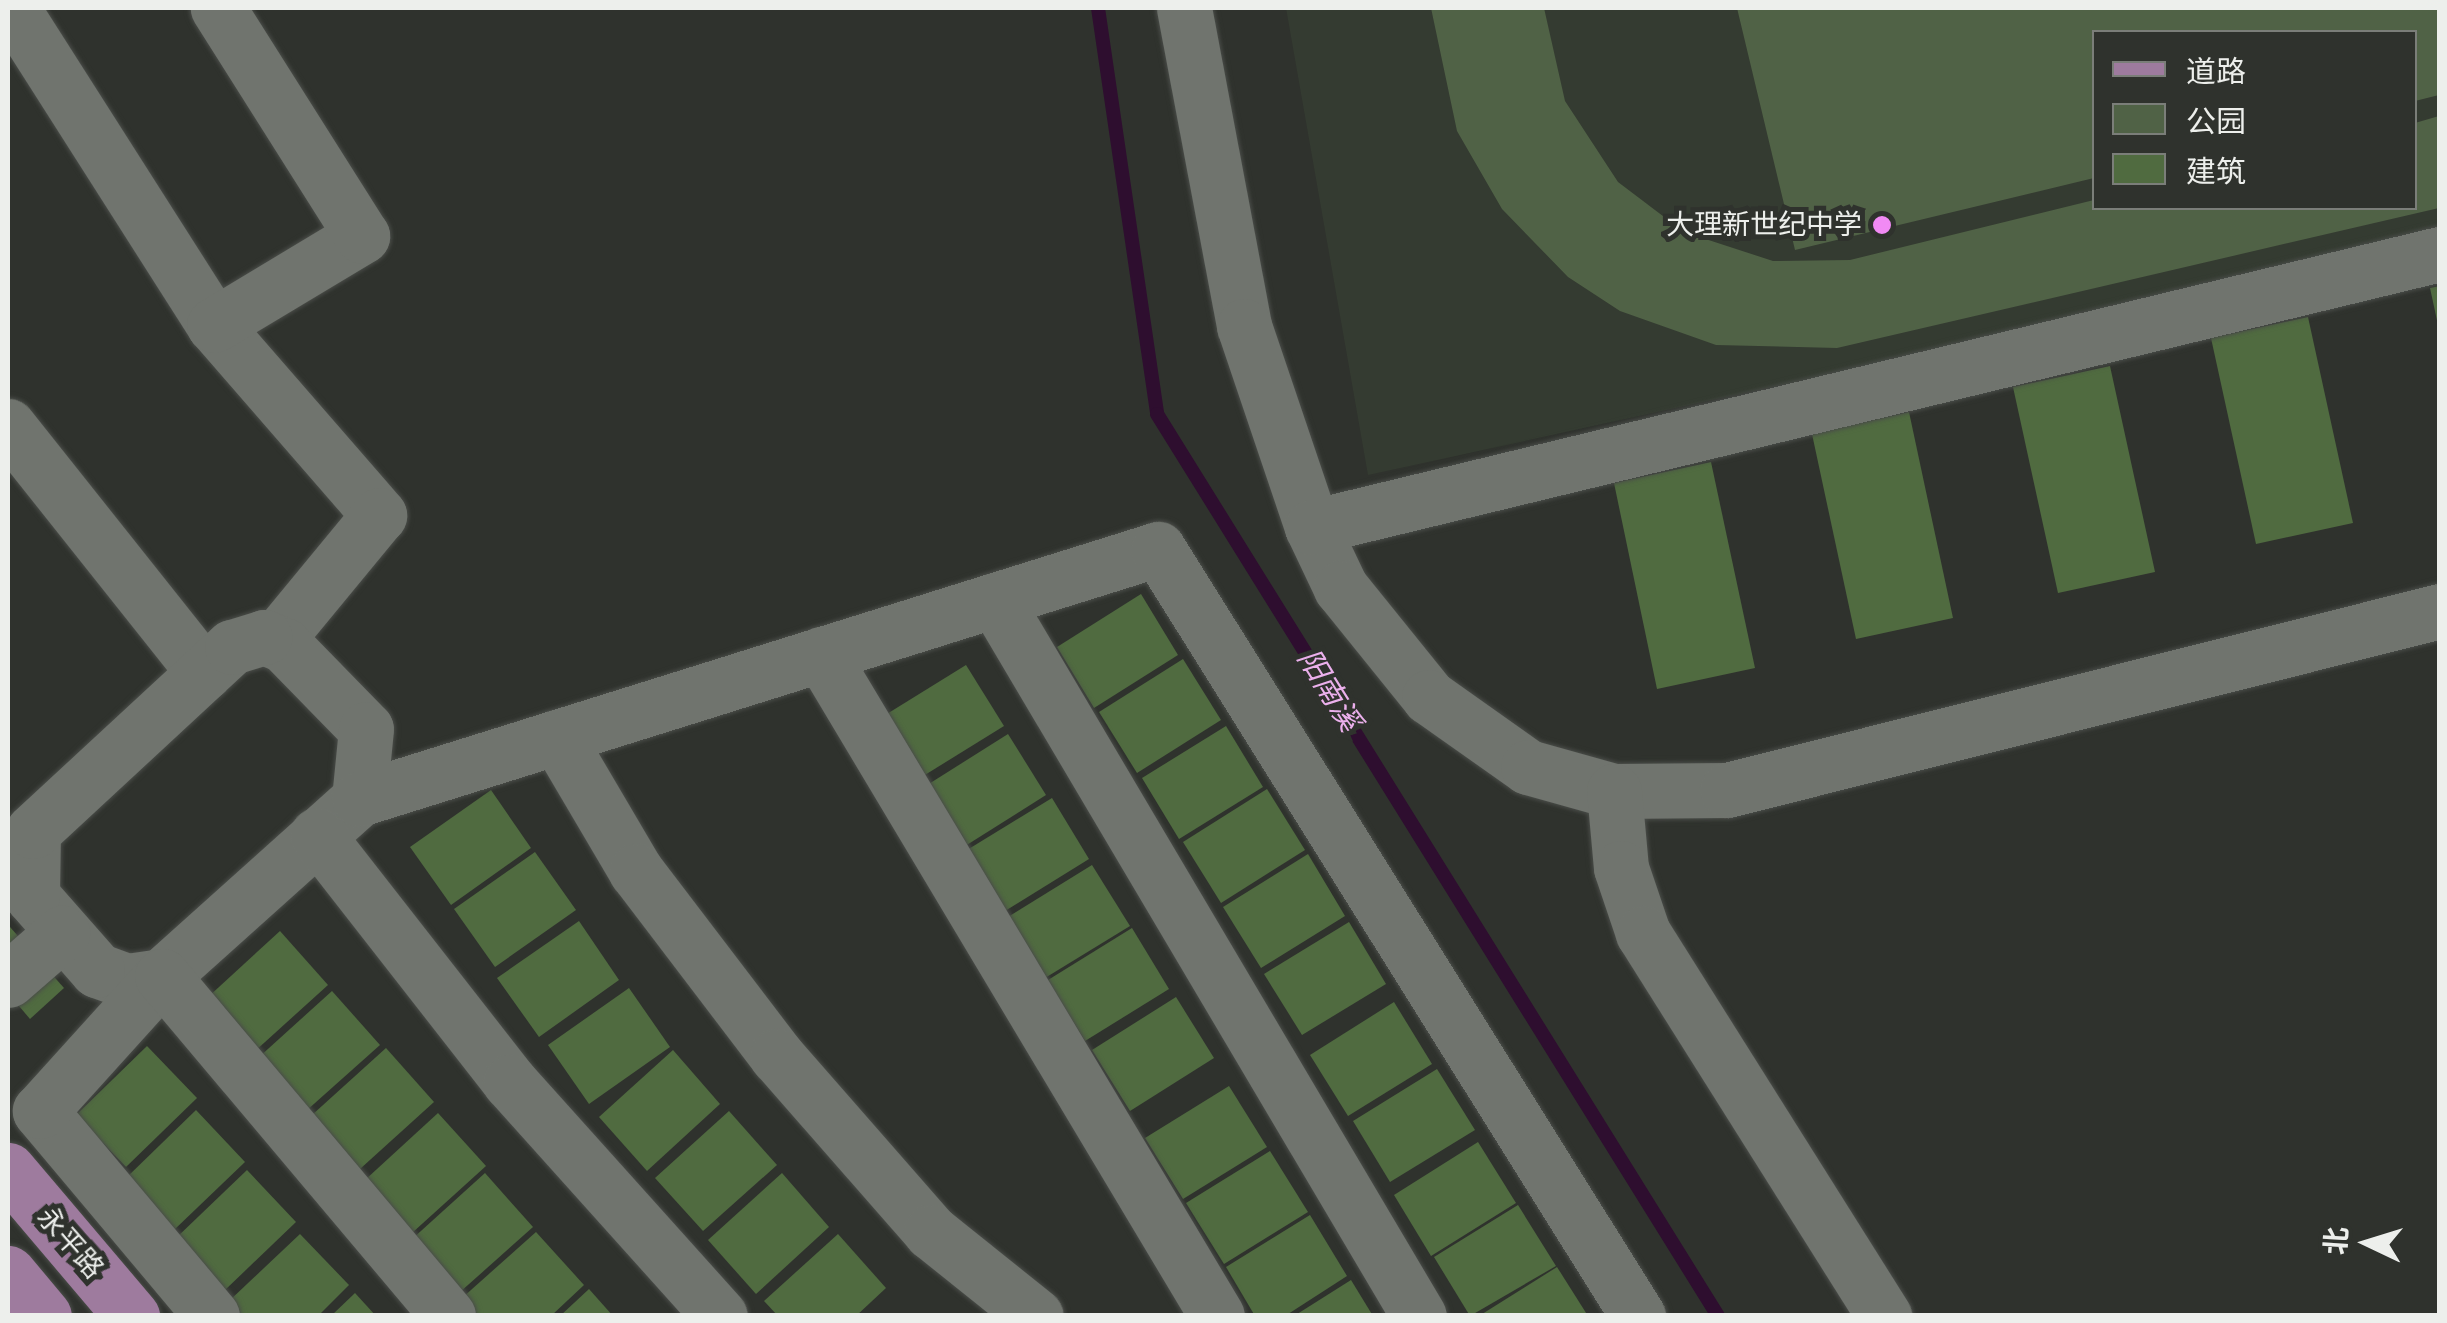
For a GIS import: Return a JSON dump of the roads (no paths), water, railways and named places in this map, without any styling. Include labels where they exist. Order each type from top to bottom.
[{"type":"main road","name":"永平路","points":[[8,1170],[132,1316]]},
{"type":"main road","points":[[8,1273],[44,1316]]},
{"type":"street","points":[[12,8],[214,325],[380,515],[275,641],[232,647],[19,843],[32,896],[97,970],[126,981],[162,976]]},
{"type":"street","points":[[214,325],[362,236],[218,8]]},
{"type":"street","points":[[1184,8],[1244,326],[1312,527],[1371,629],[1474,736],[1577,786],[1614,791],[1726,790],[2440,611]]},
{"type":"street","points":[[1312,527],[2440,254]]},
{"type":"street","points":[[8,426],[204,672]]},
{"type":"street","points":[[212,1316],[40,1111],[162,976],[359,798],[1158,550],[1638,1316]]},
{"type":"street","points":[[996,600],[1419,1316]]},
{"type":"street","points":[[275,641],[366,729],[359,798]]},
{"type":"street","points":[[821,654],[1217,1316]]},
{"type":"street","points":[[557,737],[636,871],[778,1056],[931,1232],[1036,1316]]},
{"type":"street","points":[[1614,791],[1621,868],[1642,933],[1884,1316]]},
{"type":"street","points":[[317,835],[510,1082],[720,1316]]},
{"type":"street","points":[[8,980],[62,933]]},
{"type":"street","points":[[162,976],[448,1316]]},
{"type":"waterway","name":"阳南溪","points":[[1098,8],[1157,414],[1718,1316]]},
{"type":"place","name":"大理新世纪中学","points":[[1882,225]]}]
